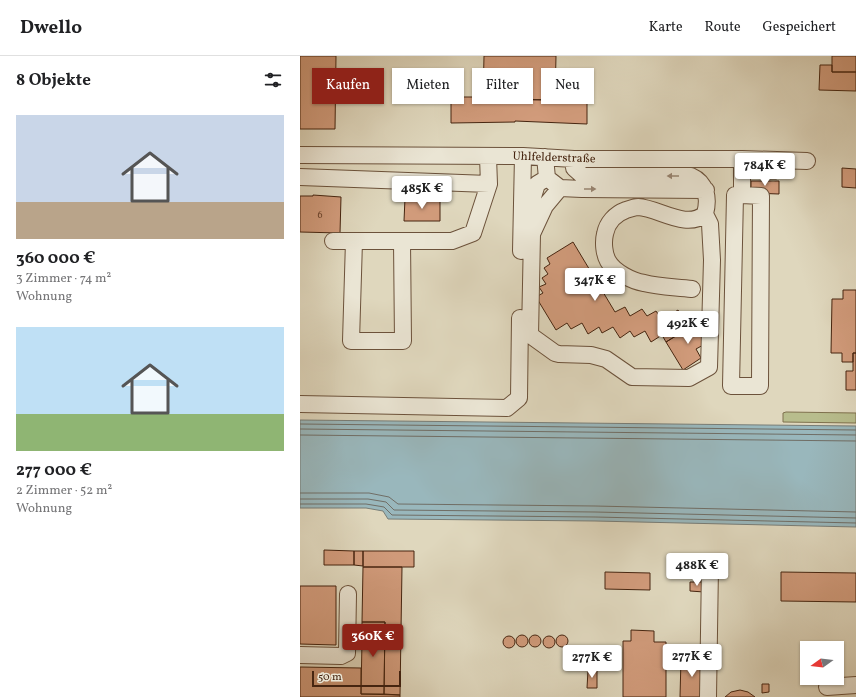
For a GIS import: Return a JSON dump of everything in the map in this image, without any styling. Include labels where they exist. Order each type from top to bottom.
[{"type":"street","name":"Uhlfelderstraße","points":[[300,155],[523,156],[574,159],[807,160]]},
{"type":"street","points":[[300,404],[507,408],[519,398],[523,156]]},
{"type":"street","points":[[333,241],[452,241],[473,233],[489,184],[488,157]]},
{"type":"street","points":[[545,157],[547,178],[560,188],[706,190]]},
{"type":"street","points":[[547,178],[537,184],[532,200],[530,335],[555,353],[591,355],[606,359],[632,377],[689,378],[709,367],[712,260],[710,224],[705,214],[707,202],[706,190],[698,179],[691,176],[583,176],[574,168],[574,159]]},
{"type":"street","points":[[742,159],[742,195]]},
{"type":"street","points":[[300,177],[489,184]]},
{"type":"street","points":[[532,234],[545,206],[560,188]]},
{"type":"street","points":[[735,195],[742,195],[761,196],[760,386],[731,386],[735,195]]},
{"type":"street","points":[[692,289],[643,283],[619,272],[608,261],[604,238],[609,222],[614,217],[626,210],[638,207],[688,220],[696,220],[705,214]]},
{"type":"street","points":[[354,241],[351,341],[403,342],[402,241]]},
{"type":"street","points":[[708,697],[710,567]]},
{"type":"street","points":[[300,655],[341,656],[347,653],[348,594]]},
{"type":"street","points":[[827,687],[856,685]]},
{"type":"green space","points":[[783,413],[856,413],[856,423],[783,422]]},
{"type":"water","points":[[300,420],[856,426],[856,527],[595,521],[388,519],[383,511],[366,508],[300,508]]},
{"type":"building","points":[[300,56],[336,56],[336,68],[312,68],[312,104],[335,104],[335,129],[300,129]]},
{"type":"building","points":[[484,56],[556,56],[556,68],[541,68],[541,100],[533,100],[533,68],[484,68]]},
{"type":"building","points":[[832,56],[856,56],[856,72],[832,72]]},
{"type":"building","points":[[820,65],[832,65],[832,72],[856,72],[856,91],[819,90]]},
{"type":"building","points":[[464,97],[472,97],[472,104],[533,104],[533,100],[541,100],[541,104],[587,104],[587,124],[515,121],[451,123],[451,104],[464,104]]},
{"type":"building","points":[[842,168],[856,169],[856,188],[842,187]]},
{"type":"building","points":[[751,181],[779,181],[779,194],[751,193]]},
{"type":"building","points":[[313,195],[341,197],[340,233],[300,232],[300,196]]},
{"type":"building","points":[[405,198],[440,198],[440,221],[404,221]]},
{"type":"building","points":[[573,242],[615,312],[625,307],[630,316],[642,309],[647,316],[656,311],[662,320],[678,310],[689,328],[666,342],[662,335],[651,342],[645,331],[634,337],[630,331],[620,338],[613,327],[602,333],[599,327],[588,334],[582,323],[571,329],[567,323],[556,330],[536,297],[543,293],[539,287],[546,284],[542,278],[548,274],[544,268],[550,264],[547,258]]},
{"type":"building","points":[[843,290],[856,290],[856,353],[853,353],[853,362],[842,362],[842,353],[831,353],[832,299],[843,299]]},
{"type":"building","points":[[698,322],[708,339],[705,344],[696,349],[701,358],[683,370],[666,342]]},
{"type":"building","points":[[853,353],[856,353],[856,390],[846,390],[846,371],[853,371]]},
{"type":"building","points":[[324,550],[354,551],[354,565],[324,565]]},
{"type":"building","points":[[354,551],[363,551],[363,566],[354,565]]},
{"type":"building","points":[[363,551],[414,551],[414,567],[363,567]]},
{"type":"building","points":[[363,567],[402,567],[400,695],[384,694],[385,622],[362,622]]},
{"type":"building","points":[[605,572],[650,573],[650,590],[605,589]]},
{"type":"building","points":[[781,572],[856,573],[856,602],[781,601]]},
{"type":"building","points":[[690,582],[704,582],[704,592],[690,591]]},
{"type":"building","points":[[300,586],[336,586],[336,645],[300,644]]},
{"type":"building","points":[[362,622],[385,622],[384,694],[361,694],[362,640],[359,640],[359,634],[362,634]]},
{"type":"building","points":[[631,630],[654,631],[654,642],[666,642],[666,697],[623,697],[623,641],[631,641]]},
{"type":"building","points":[[522,635],[526,637],[528,641],[526,645],[522,647],[518,645],[516,641],[518,637]]},
{"type":"building","points":[[535,635],[539,637],[541,641],[539,645],[535,647],[531,645],[529,641],[531,637]]},
{"type":"building","points":[[562,635],[566,637],[568,641],[566,645],[562,647],[558,645],[556,641],[558,637]]},
{"type":"building","points":[[509,636],[513,638],[515,642],[513,646],[509,648],[505,646],[503,642],[505,638]]},
{"type":"building","points":[[549,636],[553,638],[555,642],[553,646],[549,648],[545,646],[543,642],[545,638]]},
{"type":"building","points":[[681,659],[704,659],[703,697],[680,697]]},
{"type":"building","points":[[300,667],[361,668],[361,694],[400,695],[400,697],[300,697]]},
{"type":"building","points":[[588,670],[597,670],[597,688],[587,688]]},
{"type":"building","points":[[762,684],[769,684],[769,692],[762,693]]},
{"type":"building","points":[[740,690],[748,692],[755,697],[725,697],[731,692]]}]
